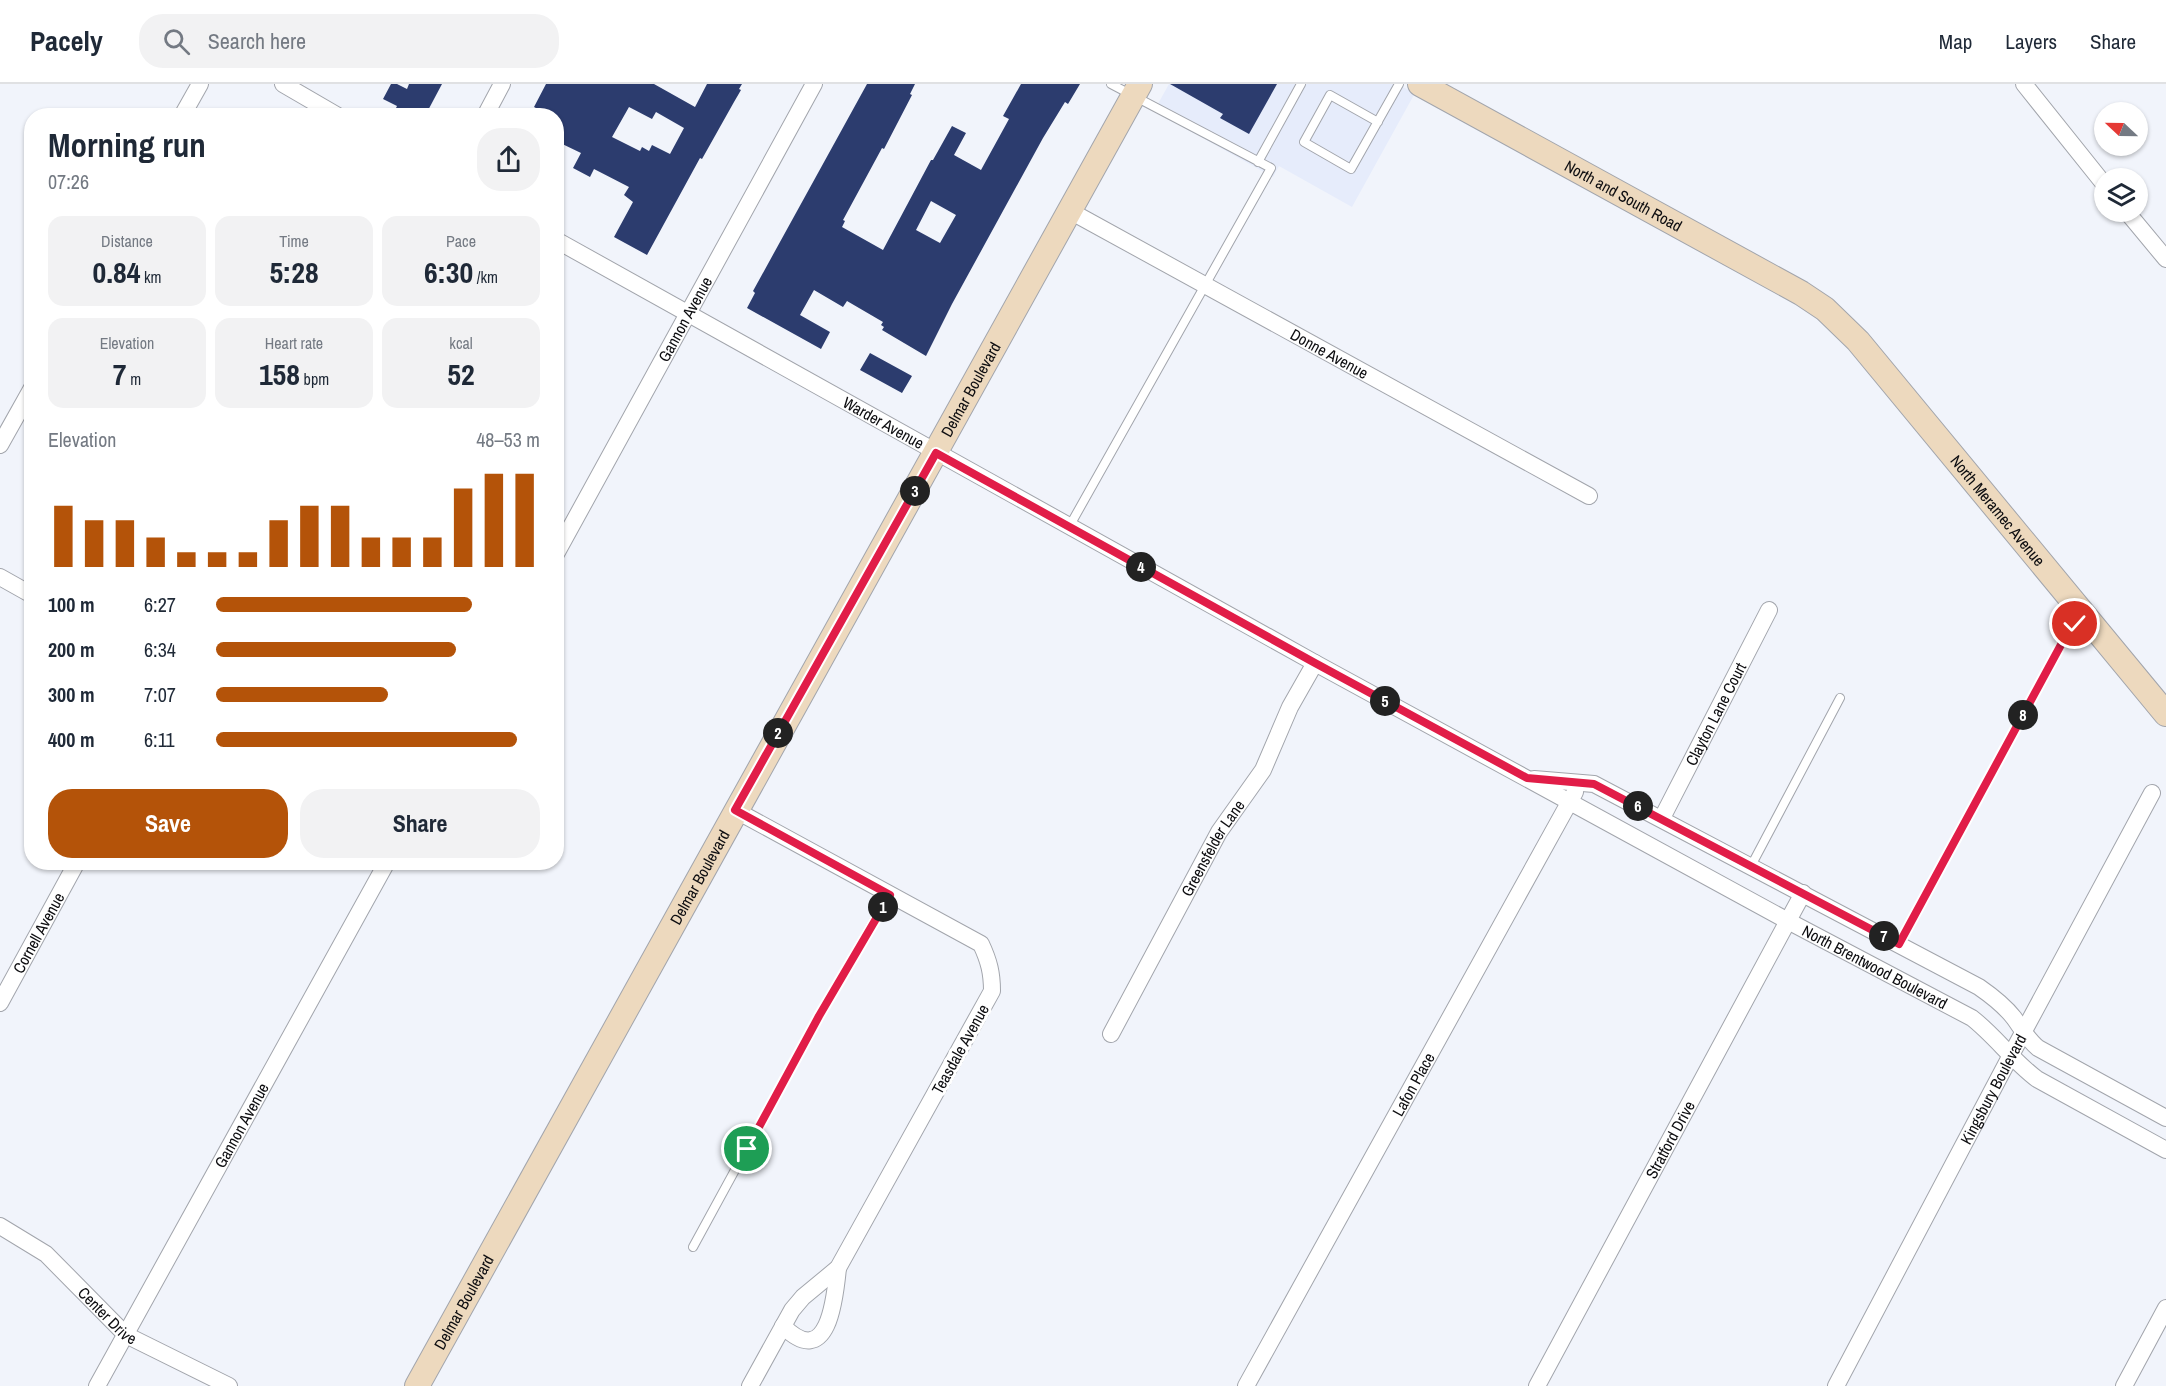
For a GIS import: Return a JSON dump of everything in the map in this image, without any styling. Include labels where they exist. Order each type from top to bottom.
[{"type":"main road","name":"North and South Road","points":[[1420,84],[1826,309]]},
{"type":"main road","name":"Delmar Boulevard","points":[[417,1386],[1137,89]]},
{"type":"main road","name":"North Meramec Avenue","points":[[1826,309],[1858,341],[2166,714]]},
{"type":"street","points":[[186,108],[200,84]]},
{"type":"street","points":[[283,84],[324,108]]},
{"type":"street","points":[[489,108],[502,84]]},
{"type":"street","name":"Gannon Avenue","points":[[564,540],[814,84]]},
{"type":"street","points":[[2024,84],[2094,172]]},
{"type":"street","name":"Donne Avenue","points":[[1070,211],[1589,496]]},
{"type":"street","points":[[2135,222],[2166,259]]},
{"type":"street","name":"Warder Avenue","points":[[564,245],[1069,527],[1570,801]]},
{"type":"street","points":[[0,445],[24,402]]},
{"type":"street","points":[[0,578],[24,591]]},
{"type":"street","name":"Clayton Lane Court","points":[[1662,818],[1769,610]]},
{"type":"street","name":"Greensfelder Lane","points":[[1111,1034],[1219,832],[1263,770],[1290,707],[1315,663]]},
{"type":"street","name":"Warder Avenue","points":[[1527,778],[1579,783]]},
{"type":"street","name":"North Brentwood Boulevard","points":[[1579,783],[1594,784],[1662,818],[1994,996],[2015,1019],[2029,1040],[2046,1053],[2166,1118]]},
{"type":"street","name":"Lafon Place","points":[[1246,1386],[1579,783]]},
{"type":"street","name":"Kingsbury Boulevard","points":[[1836,1386],[2152,793]]},
{"type":"street","name":"North Brentwood Boulevard","points":[[1570,801],[1971,1018],[1985,1028],[2037,1079],[2166,1150]]},
{"type":"street","name":"Teasdale Avenue","points":[[735,810],[981,944],[990,964],[992,991],[838,1268],[803,1297],[792,1310],[750,1386]]},
{"type":"street","name":"Cornell Avenue","points":[[0,1003],[73,870]]},
{"type":"street","name":"Gannon Avenue","points":[[97,1386],[383,870]]},
{"type":"street","name":"Stratford Drive","points":[[1537,1386],[1803,893]]},
{"type":"street","name":"Center Drive","points":[[0,1226],[46,1254],[126,1335],[229,1386]]},
{"type":"street","name":"Teasdale Avenue","points":[[783,1326],[798,1339],[809,1341],[821,1336],[827,1325],[835,1293],[838,1268]]},
{"type":"street","points":[[2124,1386],[2166,1308]]},
{"type":"lane","points":[[1069,527],[1271,168],[1137,89],[1111,84]]},
{"type":"lane","points":[[1258,162],[1301,84]]},
{"type":"lane","points":[[1378,122],[1330,95],[1304,142],[1351,169],[1378,122],[1399,84]]},
{"type":"lane","points":[[1899,944],[2069,630],[2084,616]]},
{"type":"lane","points":[[1751,866],[1840,698]]},
{"type":"lane","points":[[693,1247],[819,1016],[890,895]]},
{"type":"shaded area","points":[[1169,84],[1397,84],[1415,93],[1352,207],[1279,166],[1273,177],[1154,111]]},
{"type":"building","points":[[391,84],[407,89],[409,84],[442,84],[429,108],[396,108],[397,106],[383,99]]},
{"type":"building","points":[[546,84],[654,84],[695,107],[707,84],[742,84],[739,89],[741,90],[702,159],[700,158],[647,255],[614,237],[633,202],[624,195],[629,187],[594,169],[590,177],[573,168],[581,153],[564,145],[564,108],[534,107]],"holes":[[[629,107],[652,119],[656,112],[684,128],[670,154],[652,145],[649,151],[642,147],[640,151],[612,137]]]},
{"type":"building","points":[[867,84],[915,84],[910,94],[912,95],[884,149],[882,148],[843,220],[845,221],[842,227],[883,250],[931,160],[952,126],[966,133],[954,155],[981,170],[1009,119],[1003,116],[1021,84],[1080,84],[1068,104],[1065,102],[1043,138],[926,356],[882,330],[883,322],[847,301],[843,307],[814,290],[800,315],[830,332],[821,349],[747,308],[755,293],[753,291]],"holes":[[[931,201],[956,215],[940,243],[916,230]]]},
{"type":"building","points":[[1170,84],[1277,84],[1249,134],[1220,118],[1223,114]]},
{"type":"building","points":[[870,353],[912,376],[902,393],[860,370]]},
{"type":"route","points":[[747,1149],[819,1016],[890,895],[735,810],[936,453],[1527,778],[1594,784],[1899,944],[2069,630],[2075,624]]}]
